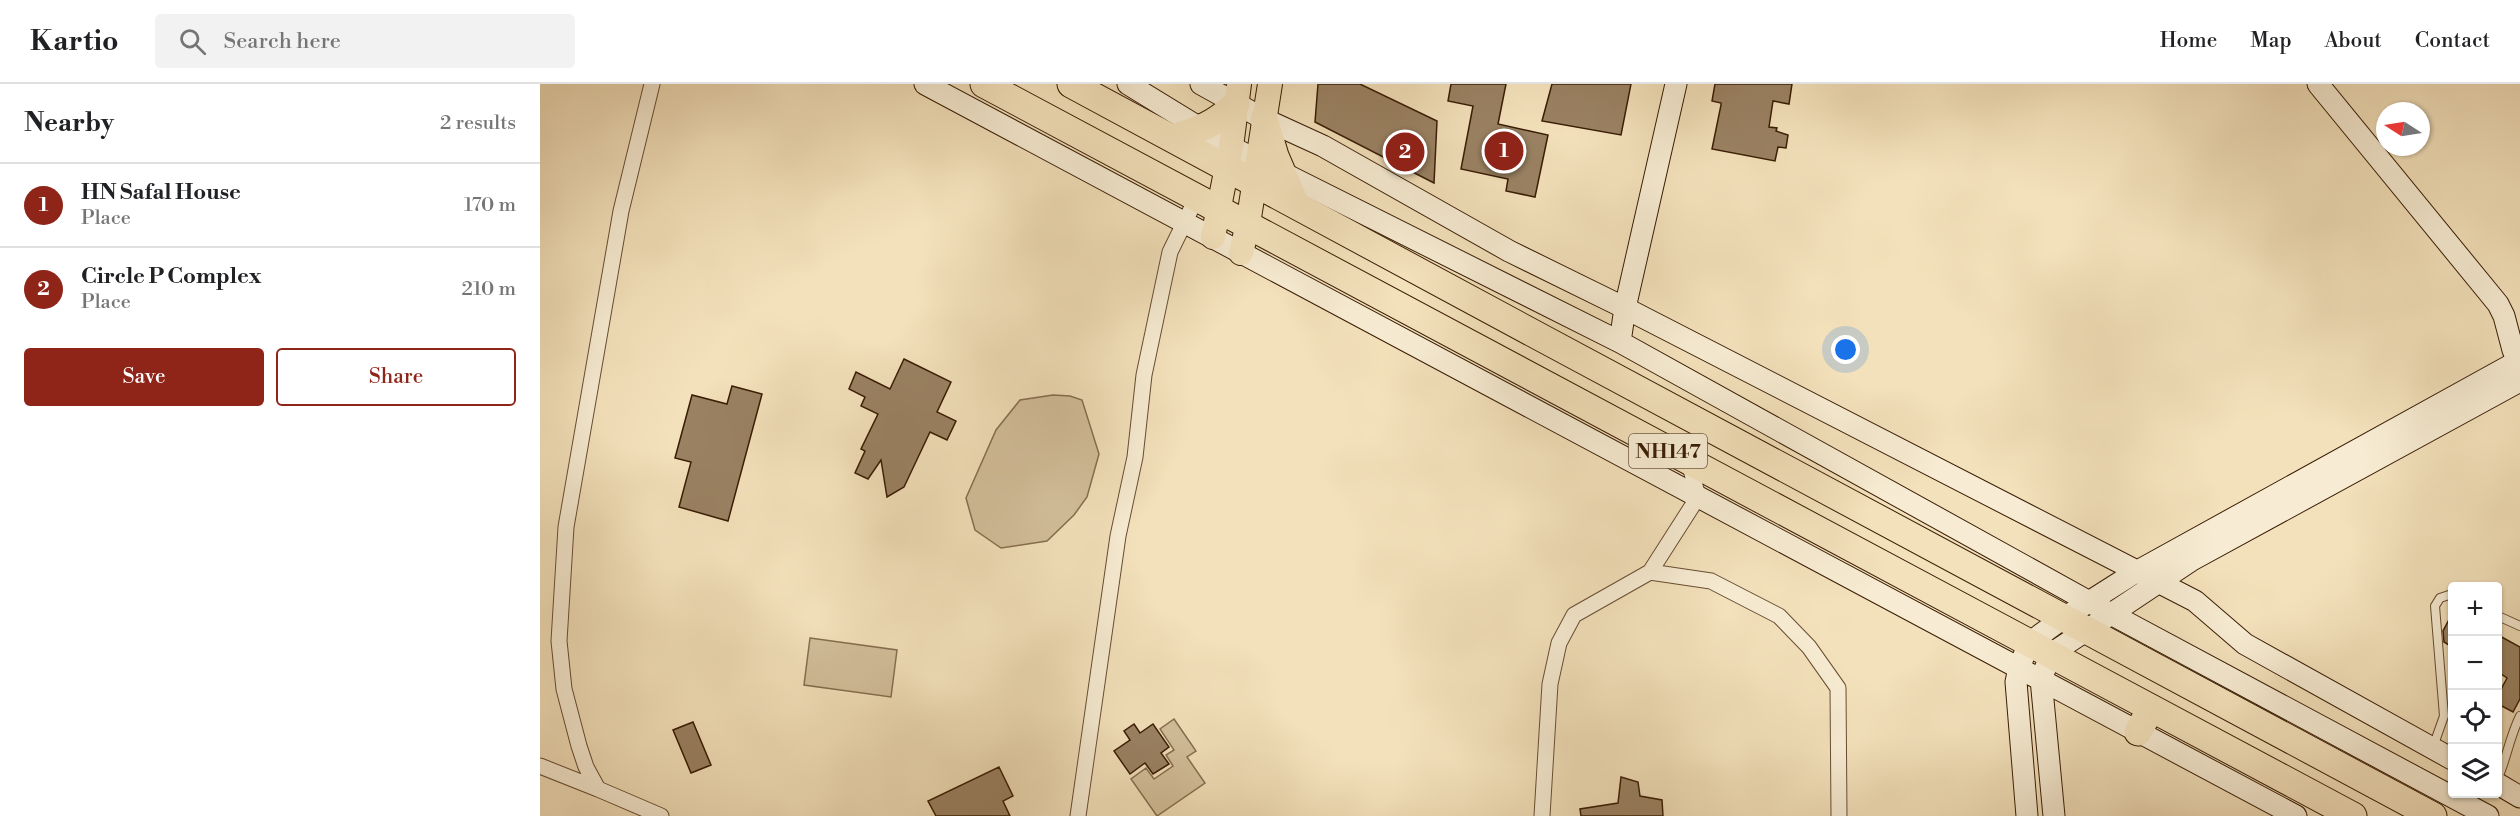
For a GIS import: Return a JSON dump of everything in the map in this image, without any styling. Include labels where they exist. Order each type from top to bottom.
[{"type":"highway","name":"NH147","points":[[984,84],[1689,462],[2040,659],[2151,708],[2353,816]]},
{"type":"highway","name":"NH147","points":[[1071,84],[1172,138],[1228,157],[1256,172],[1296,205],[1724,434],[2073,625],[2433,816]]},
{"type":"highway","points":[[1172,138],[1201,130],[1224,117],[1238,94]]},
{"type":"highway","points":[[1264,119],[1275,156],[1296,205]]},
{"type":"highway","points":[[2138,732],[2151,708]]},
{"type":"main road","points":[[1241,253],[1248,224],[1270,84]]},
{"type":"main road","points":[[1213,237],[1209,203],[1228,157],[1238,94]]},
{"type":"street","points":[[598,789],[586,767],[564,689],[559,641],[566,527],[621,211],[652,84]]},
{"type":"street","points":[[925,84],[2019,668]]},
{"type":"street","points":[[1128,84],[1201,130],[1228,157]]},
{"type":"street","points":[[1201,84],[1238,94],[1264,119],[1323,146],[1509,251],[1625,308],[2195,602],[2245,644],[2448,757]]},
{"type":"street","points":[[1620,342],[1625,308],[1676,84]]},
{"type":"street","points":[[2318,84],[2498,304],[2511,336],[2519,368]]},
{"type":"street","points":[[1102,179],[1114,153]]},
{"type":"street","points":[[1256,172],[1283,174],[1620,342],[2111,614],[2488,816]]},
{"type":"street","points":[[1078,816],[1118,536],[1135,457],[1144,375],[1170,252],[1184,222],[1209,203]]},
{"type":"street","points":[[1359,317],[1373,291]]},
{"type":"street","points":[[2019,668],[2040,659],[2091,603],[2136,572],[2519,368]]},
{"type":"street","points":[[2073,625],[2111,614],[2192,560],[2519,368]]},
{"type":"street","points":[[1542,816],[1550,684],[1559,643],[1574,615],[1650,572],[1698,497],[1689,462]]},
{"type":"street","points":[[1650,572],[1711,581],[1779,616],[1809,647],[1838,688],[1839,816]]},
{"type":"street","points":[[2040,659],[2138,732],[2296,816]]},
{"type":"street","points":[[2040,659],[2054,816]]},
{"type":"street","points":[[2019,668],[2016,698],[2027,816]]},
{"type":"street","points":[[540,766],[661,816]]},
{"type":"street","points":[[2502,786],[2520,796]]},
{"type":"lane","points":[[2432,748],[2444,717],[2435,606],[2440,598],[2448,595]]},
{"type":"lane","points":[[2502,618],[2520,626]]},
{"type":"lane","points":[[2502,768],[2510,736],[2520,716]]},
{"type":"shaded area","points":[[1053,395],[1070,396],[1082,400],[1099,454],[1087,497],[1074,515],[1047,541],[1001,548],[975,530],[966,498],[996,430],[1020,400]]},
{"type":"shaded area","points":[[810,638],[897,650],[891,697],[804,685]]},
{"type":"shaded area","points":[[1174,719],[1196,751],[1187,757],[1205,783],[1157,816],[1131,779],[1146,768],[1154,779],[1173,766],[1166,755],[1174,750],[1160,729]]},
{"type":"building","points":[[1318,84],[1360,84],[1437,121],[1434,183],[1315,122]]},
{"type":"building","points":[[1451,84],[1506,84],[1498,124],[1548,135],[1535,197],[1506,191],[1508,179],[1461,169],[1473,106],[1448,101]]},
{"type":"building","points":[[1552,84],[1631,84],[1621,135],[1542,121]]},
{"type":"building","points":[[1715,84],[1792,84],[1789,104],[1773,101],[1769,127],[1777,128],[1776,131],[1788,135],[1786,148],[1778,147],[1775,161],[1712,149],[1721,105],[1721,103],[1712,101]]},
{"type":"building","points":[[904,359],[951,382],[937,412],[956,421],[947,440],[930,432],[904,487],[887,497],[881,460],[868,479],[855,473],[865,451],[861,449],[878,414],[861,406],[865,397],[849,389],[856,372],[890,389]]},
{"type":"building","points":[[732,386],[762,394],[728,521],[679,507],[691,462],[675,458],[692,395],[727,404]]},
{"type":"building","points":[[2448,622],[2448,644],[2444,642],[2443,631]]},
{"type":"building","points":[[2502,637],[2520,647],[2520,699],[2513,712],[2502,706],[2502,687],[2507,678],[2502,675]]},
{"type":"building","points":[[693,722],[711,765],[691,773],[673,730]]},
{"type":"building","points":[[1134,724],[1140,733],[1153,724],[1169,747],[1161,753],[1169,764],[1153,774],[1145,763],[1130,774],[1114,751],[1130,740],[1124,731]]},
{"type":"building","points":[[999,767],[1013,796],[1003,801],[1010,816],[936,816],[928,801]]},
{"type":"building","points":[[1621,777],[1638,782],[1640,796],[1662,800],[1663,816],[1581,816],[1580,809],[1618,803]]},
{"type":"place","name":"HN Safal House","points":[[1504,151]]},
{"type":"place","name":"Circle P Complex","points":[[1405,152]]}]
